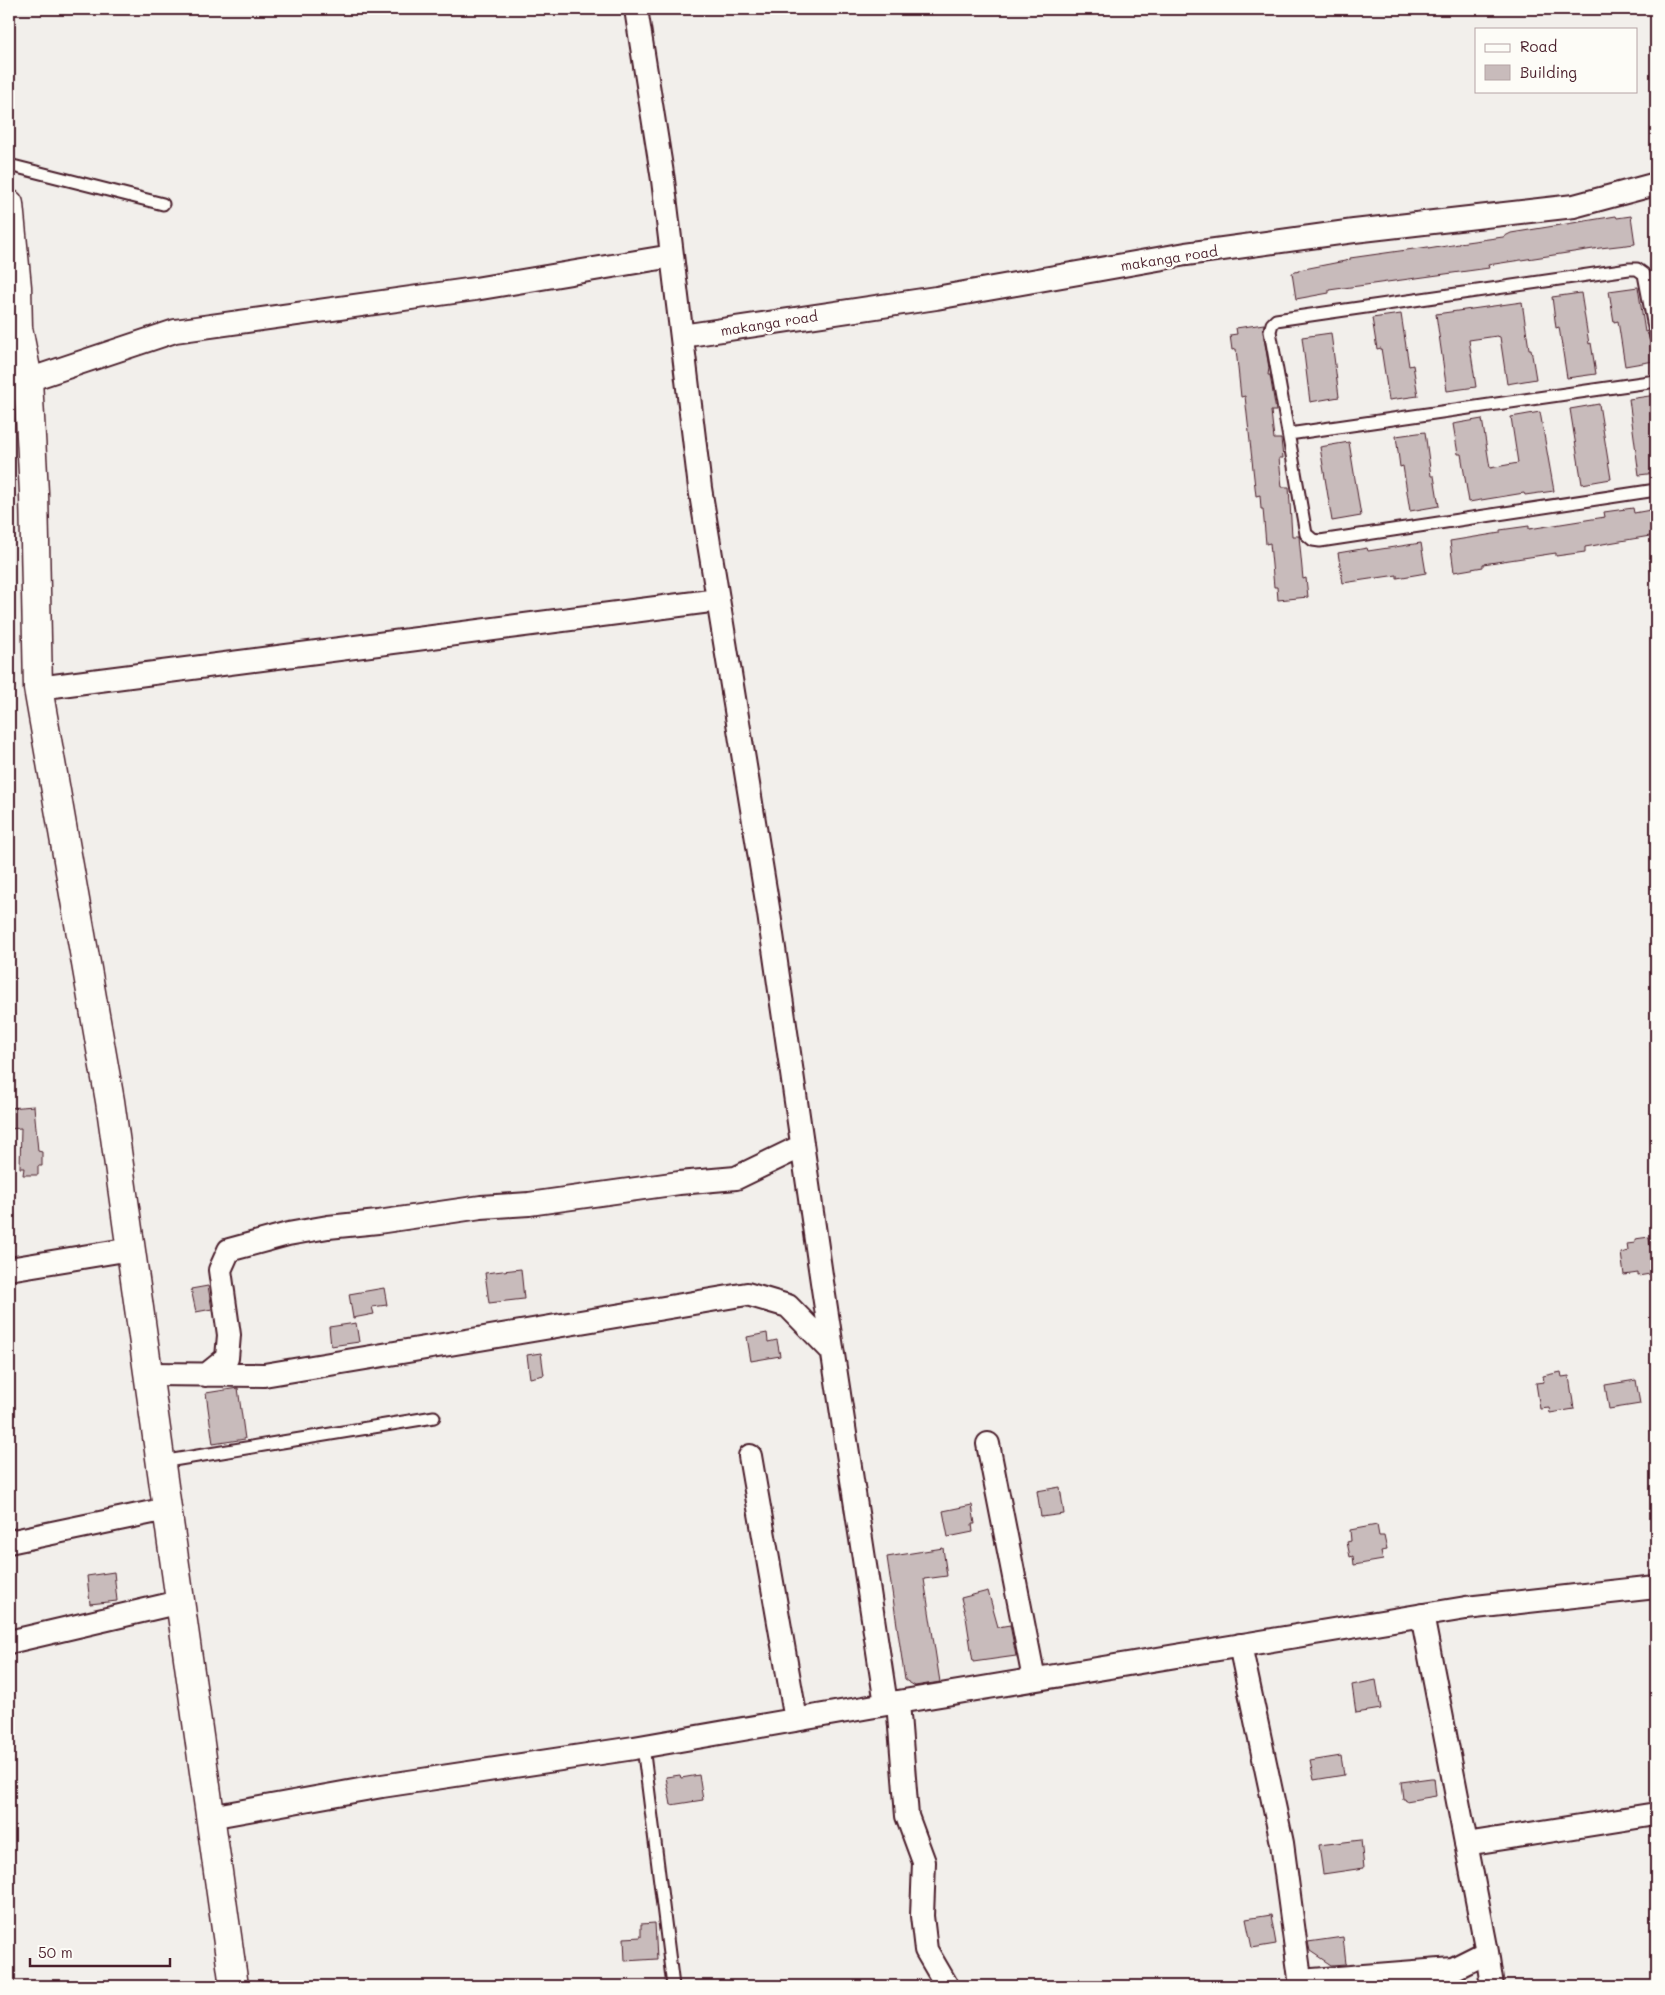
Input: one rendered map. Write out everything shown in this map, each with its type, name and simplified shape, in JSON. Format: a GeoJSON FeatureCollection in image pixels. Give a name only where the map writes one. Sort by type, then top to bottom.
{"type":"FeatureCollection","features":[{"type":"Feature","properties":{"kind":"street"},"geometry":{"type":"LineString","coordinates":[[636,9],[663,180],[700,488],[770,924],[832,1352],[892,1703],[907,1816],[924,1862],[922,1916],[926,1950],[947,1986]]}},
{"type":"Feature","properties":{"kind":"street","name":"makanga road"},"geometry":{"type":"LineString","coordinates":[[682,336],[936,298],[1186,254],[1354,231],[1574,206],[1656,184]]}},
{"type":"Feature","properties":{"kind":"street"},"geometry":{"type":"LineString","coordinates":[[9,205],[17,288],[18,328],[28,380],[34,493],[38,688],[110,1101],[150,1374],[167,1509],[234,1986]]}},
{"type":"Feature","properties":{"kind":"street"},"geometry":{"type":"LineString","coordinates":[[28,380],[175,331],[475,289],[672,256]]}},
{"type":"Feature","properties":{"kind":"street"},"geometry":{"type":"LineString","coordinates":[[38,688],[718,600]]}},
{"type":"Feature","properties":{"kind":"street"},"geometry":{"type":"LineString","coordinates":[[206,1375],[227,1358],[229,1335],[220,1270],[229,1250],[288,1234],[328,1227],[482,1207],[529,1204],[679,1183],[736,1178],[802,1146]]}},
{"type":"Feature","properties":{"kind":"street"},"geometry":{"type":"LineString","coordinates":[[9,1270],[131,1249]]}},
{"type":"Feature","properties":{"kind":"street"},"geometry":{"type":"LineString","coordinates":[[150,1374],[264,1375],[747,1294],[788,1306],[832,1352]]}},
{"type":"Feature","properties":{"kind":"street"},"geometry":{"type":"LineString","coordinates":[[988,1444],[1034,1679]]}},
{"type":"Feature","properties":{"kind":"street"},"geometry":{"type":"LineString","coordinates":[[750,1456],[796,1720]]}},
{"type":"Feature","properties":{"kind":"street"},"geometry":{"type":"LineString","coordinates":[[9,1542],[167,1509]]}},
{"type":"Feature","properties":{"kind":"street"},"geometry":{"type":"LineString","coordinates":[[210,1817],[382,1786],[643,1746],[1466,1608],[1656,1587]]}},
{"type":"Feature","properties":{"kind":"street"},"geometry":{"type":"LineString","coordinates":[[9,1659],[19,1640],[180,1602]]}},
{"type":"Feature","properties":{"kind":"street"},"geometry":{"type":"LineString","coordinates":[[1422,1615],[1492,1986]]}},
{"type":"Feature","properties":{"kind":"street"},"geometry":{"type":"LineString","coordinates":[[1240,1645],[1282,1843],[1301,1984],[1453,1969],[1487,1952]]}},
{"type":"Feature","properties":{"kind":"street"},"geometry":{"type":"LineString","coordinates":[[1466,1844],[1656,1814]]}},
{"type":"Feature","properties":{"kind":"lane"},"geometry":{"type":"LineString","coordinates":[[9,165],[163,204]]}},
{"type":"Feature","properties":{"kind":"lane"},"geometry":{"type":"LineString","coordinates":[[1656,338],[1644,274],[1637,269],[1276,320],[1272,324],[1270,331],[1306,534],[1313,540],[1320,541],[1656,490]]}},
{"type":"Feature","properties":{"kind":"lane"},"geometry":{"type":"LineString","coordinates":[[1289,434],[1656,381]]}},
{"type":"Feature","properties":{"kind":"lane"},"geometry":{"type":"LineString","coordinates":[[161,1462],[434,1417]]}},
{"type":"Feature","properties":{"kind":"lane"},"geometry":{"type":"LineString","coordinates":[[643,1746],[673,1986]]}},
{"type":"Feature","properties":{"kind":"building"},"geometry":{"type":"Polygon","coordinates":[[[1616,216],[1617,218],[1631,216],[1635,244],[1488,265],[1489,268],[1329,290],[1329,293],[1296,299],[1292,273],[1299,270],[1350,260],[1350,258],[1428,247],[1428,249],[1616,216]]]}},
{"type":"Feature","properties":{"kind":"building"},"geometry":{"type":"Polygon","coordinates":[[[1638,287],[1645,332],[1647,331],[1651,343],[1654,361],[1625,366],[1618,321],[1614,322],[1609,291],[1638,287]]]}},
{"type":"Feature","properties":{"kind":"building"},"geometry":{"type":"Polygon","coordinates":[[[1581,293],[1596,374],[1567,378],[1559,327],[1556,328],[1552,297],[1581,293]]]}},
{"type":"Feature","properties":{"kind":"building"},"geometry":{"type":"Polygon","coordinates":[[[1522,302],[1529,349],[1531,349],[1536,379],[1507,384],[1500,337],[1497,336],[1469,340],[1476,387],[1447,391],[1436,314],[1522,302]]]}},
{"type":"Feature","properties":{"kind":"building"},"geometry":{"type":"Polygon","coordinates":[[[1401,314],[1409,366],[1413,365],[1418,396],[1389,400],[1381,348],[1377,349],[1372,318],[1401,314]]]}},
{"type":"Feature","properties":{"kind":"building"},"geometry":{"type":"Polygon","coordinates":[[[1264,324],[1263,332],[1269,368],[1268,375],[1270,375],[1276,411],[1271,411],[1274,439],[1281,439],[1283,458],[1279,458],[1282,487],[1289,487],[1292,536],[1299,536],[1303,579],[1306,578],[1308,597],[1278,600],[1277,587],[1274,587],[1270,543],[1266,544],[1260,495],[1256,496],[1245,396],[1241,397],[1236,349],[1232,350],[1230,335],[1237,334],[1236,328],[1264,324]]]}},
{"type":"Feature","properties":{"kind":"building"},"geometry":{"type":"Polygon","coordinates":[[[1331,333],[1339,397],[1310,402],[1302,337],[1331,333]]]}},
{"type":"Feature","properties":{"kind":"building"},"geometry":{"type":"Polygon","coordinates":[[[1656,395],[1656,473],[1639,475],[1629,399],[1656,395]]]}},
{"type":"Feature","properties":{"kind":"building"},"geometry":{"type":"Polygon","coordinates":[[[1599,404],[1611,479],[1582,484],[1570,409],[1599,404]]]}},
{"type":"Feature","properties":{"kind":"building"},"geometry":{"type":"Polygon","coordinates":[[[1540,412],[1554,491],[1525,495],[1524,493],[1469,502],[1461,454],[1458,454],[1453,424],[1482,419],[1490,468],[1518,463],[1511,417],[1540,412]]]}},
{"type":"Feature","properties":{"kind":"building"},"geometry":{"type":"Polygon","coordinates":[[[1425,432],[1431,476],[1434,476],[1439,506],[1410,511],[1403,466],[1400,467],[1396,436],[1425,432]]]}},
{"type":"Feature","properties":{"kind":"building"},"geometry":{"type":"Polygon","coordinates":[[[1349,442],[1361,516],[1332,521],[1320,447],[1349,442]]]}},
{"type":"Feature","properties":{"kind":"building"},"geometry":{"type":"Polygon","coordinates":[[[1633,508],[1634,513],[1656,509],[1656,535],[1585,547],[1585,552],[1556,556],[1556,553],[1483,564],[1483,567],[1454,572],[1450,541],[1500,533],[1500,530],[1529,526],[1529,529],[1605,517],[1604,512],[1633,508]]]}},
{"type":"Feature","properties":{"kind":"building"},"geometry":{"type":"Polygon","coordinates":[[[1421,543],[1426,573],[1343,583],[1338,553],[1367,548],[1368,551],[1421,543]]]}},
{"type":"Feature","properties":{"kind":"building"},"geometry":{"type":"Polygon","coordinates":[[[34,1106],[38,1151],[42,1152],[42,1166],[38,1166],[38,1175],[23,1175],[24,1168],[20,1168],[21,1128],[9,1129],[9,1108],[34,1106]]]}},
{"type":"Feature","properties":{"kind":"building"},"geometry":{"type":"Polygon","coordinates":[[[1649,1237],[1650,1246],[1656,1245],[1656,1273],[1638,1276],[1638,1273],[1624,1275],[1621,1253],[1628,1251],[1627,1244],[1635,1243],[1635,1239],[1649,1237]]]}},
{"type":"Feature","properties":{"kind":"building"},"geometry":{"type":"Polygon","coordinates":[[[521,1269],[524,1299],[489,1303],[485,1273],[521,1269]]]}},
{"type":"Feature","properties":{"kind":"building"},"geometry":{"type":"Polygon","coordinates":[[[208,1286],[212,1309],[196,1312],[191,1289],[208,1286]]]}},
{"type":"Feature","properties":{"kind":"building"},"geometry":{"type":"Polygon","coordinates":[[[384,1288],[387,1305],[372,1307],[374,1314],[353,1318],[349,1294],[384,1288]]]}},
{"type":"Feature","properties":{"kind":"building"},"geometry":{"type":"Polygon","coordinates":[[[356,1323],[359,1342],[331,1346],[329,1327],[356,1323]]]}},
{"type":"Feature","properties":{"kind":"building"},"geometry":{"type":"Polygon","coordinates":[[[767,1333],[768,1342],[777,1340],[780,1356],[751,1361],[747,1337],[767,1333]]]}},
{"type":"Feature","properties":{"kind":"building"},"geometry":{"type":"Polygon","coordinates":[[[541,1353],[544,1375],[530,1378],[527,1355],[541,1353]]]}},
{"type":"Feature","properties":{"kind":"building"},"geometry":{"type":"Polygon","coordinates":[[[1561,1372],[1562,1377],[1569,1376],[1574,1409],[1550,1413],[1549,1408],[1540,1409],[1536,1383],[1544,1382],[1543,1376],[1561,1372]]]}},
{"type":"Feature","properties":{"kind":"building"},"geometry":{"type":"Polygon","coordinates":[[[1636,1380],[1640,1404],[1609,1409],[1605,1385],[1636,1380]]]}},
{"type":"Feature","properties":{"kind":"building"},"geometry":{"type":"Polygon","coordinates":[[[238,1388],[245,1439],[213,1444],[206,1393],[238,1388]]]}},
{"type":"Feature","properties":{"kind":"building"},"geometry":{"type":"Polygon","coordinates":[[[1060,1487],[1064,1514],[1041,1517],[1037,1491],[1060,1487]]]}},
{"type":"Feature","properties":{"kind":"building"},"geometry":{"type":"Polygon","coordinates":[[[972,1505],[975,1524],[972,1524],[973,1532],[948,1537],[943,1511],[972,1505]]]}},
{"type":"Feature","properties":{"kind":"building"},"geometry":{"type":"Polygon","coordinates":[[[1377,1525],[1379,1536],[1384,1536],[1387,1550],[1381,1551],[1383,1560],[1354,1565],[1353,1556],[1350,1557],[1347,1542],[1351,1541],[1350,1530],[1377,1525]]]}},
{"type":"Feature","properties":{"kind":"building"},"geometry":{"type":"Polygon","coordinates":[[[943,1548],[947,1576],[924,1579],[940,1682],[915,1686],[905,1680],[887,1557],[943,1548]]]}},
{"type":"Feature","properties":{"kind":"building"},"geometry":{"type":"Polygon","coordinates":[[[114,1572],[117,1601],[90,1604],[87,1576],[114,1572]]]}},
{"type":"Feature","properties":{"kind":"building"},"geometry":{"type":"Polygon","coordinates":[[[988,1591],[998,1627],[1010,1625],[1016,1656],[973,1662],[961,1598],[988,1591]]]}},
{"type":"Feature","properties":{"kind":"building"},"geometry":{"type":"Polygon","coordinates":[[[1376,1680],[1381,1709],[1356,1713],[1352,1685],[1376,1680]]]}},
{"type":"Feature","properties":{"kind":"building"},"geometry":{"type":"Polygon","coordinates":[[[1341,1756],[1344,1775],[1314,1780],[1310,1761],[1341,1756]]]}},
{"type":"Feature","properties":{"kind":"building"},"geometry":{"type":"Polygon","coordinates":[[[680,1775],[681,1778],[699,1775],[703,1800],[671,1805],[666,1777],[680,1775]]]}},
{"type":"Feature","properties":{"kind":"building"},"geometry":{"type":"Polygon","coordinates":[[[1434,1778],[1436,1796],[1406,1801],[1403,1799],[1401,1782],[1434,1778]]]}},
{"type":"Feature","properties":{"kind":"building"},"geometry":{"type":"Polygon","coordinates":[[[1361,1840],[1364,1868],[1323,1874],[1319,1845],[1361,1840]]]}},
{"type":"Feature","properties":{"kind":"building"},"geometry":{"type":"Polygon","coordinates":[[[1271,1915],[1276,1944],[1252,1948],[1246,1919],[1271,1915]]]}},
{"type":"Feature","properties":{"kind":"building"},"geometry":{"type":"Polygon","coordinates":[[[655,1923],[657,1959],[625,1961],[624,1938],[641,1937],[641,1924],[655,1923]]]}},
{"type":"Feature","properties":{"kind":"building"},"geometry":{"type":"Polygon","coordinates":[[[1343,1937],[1346,1964],[1331,1965],[1310,1951],[1308,1942],[1343,1937]]]}}]}
